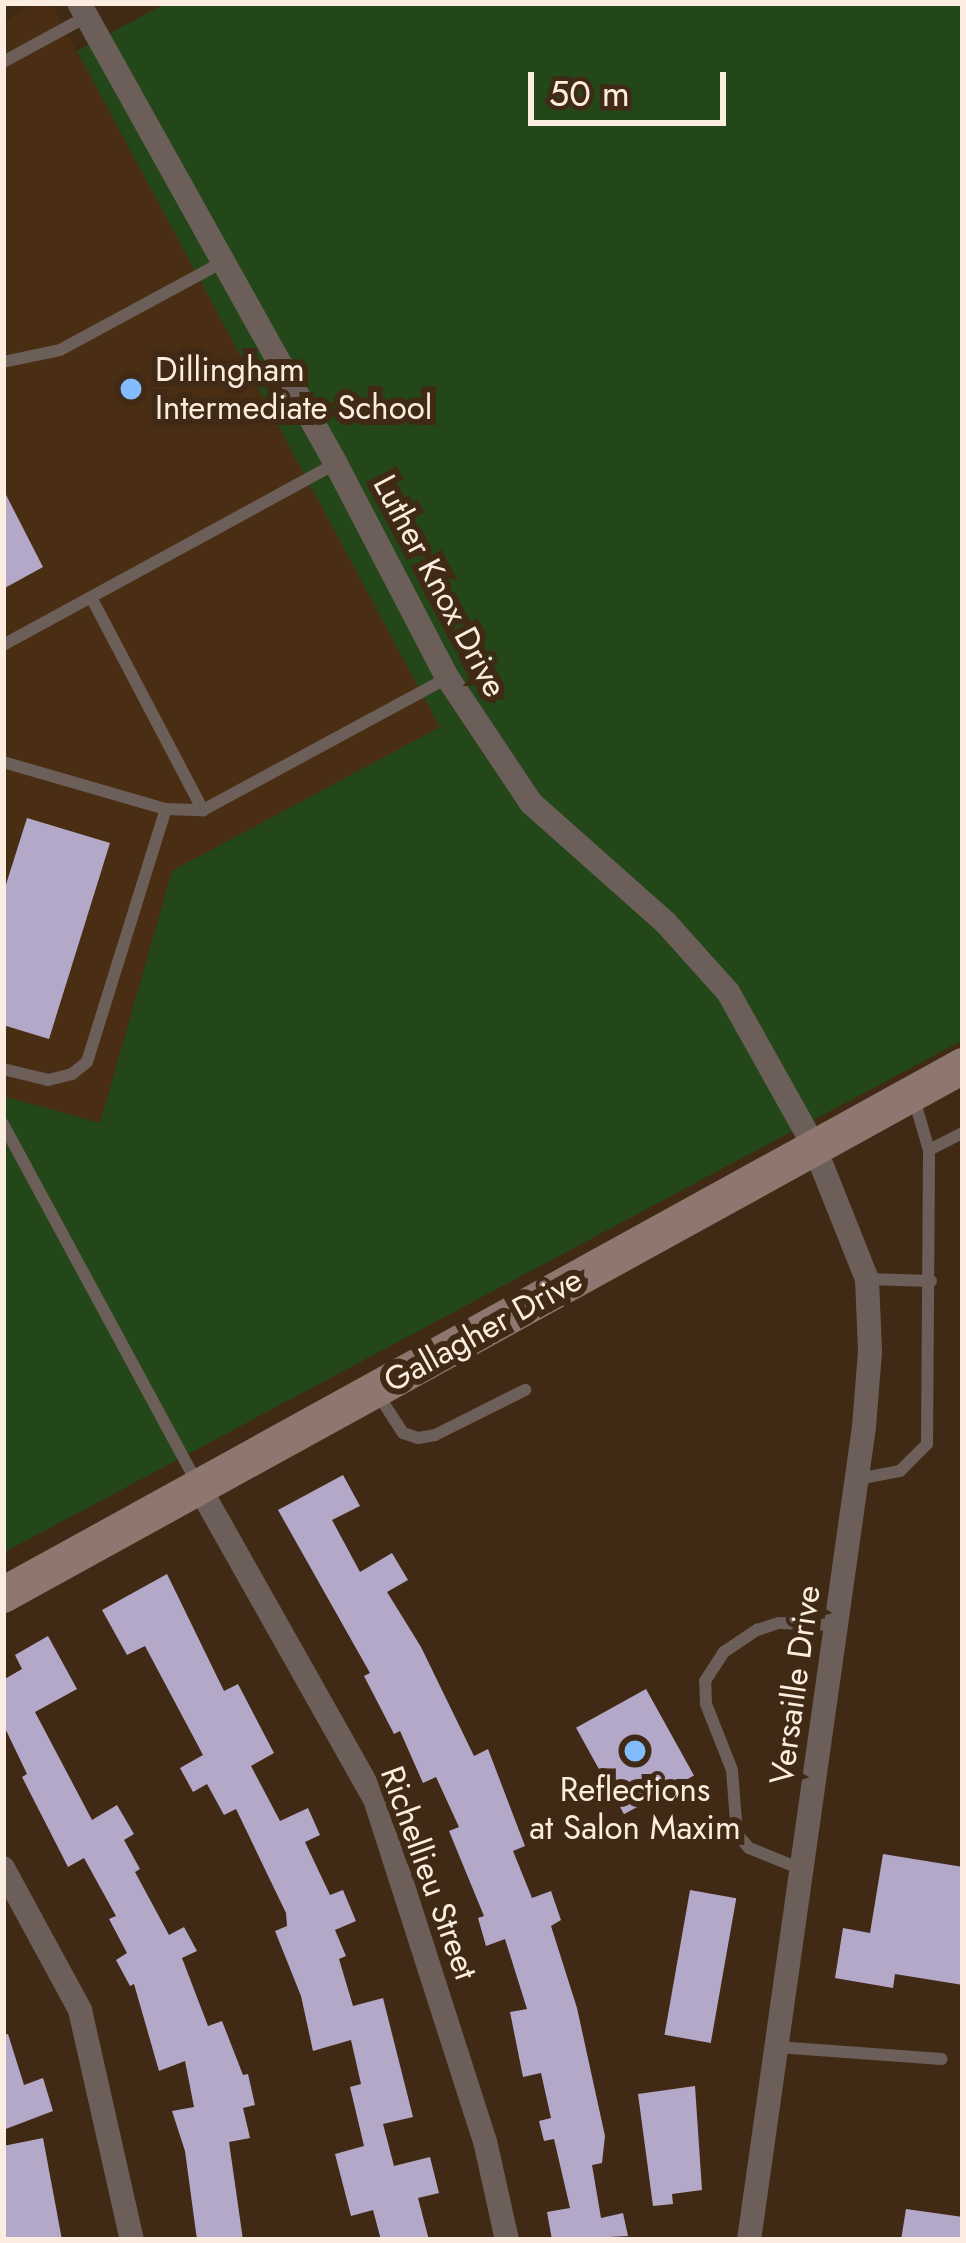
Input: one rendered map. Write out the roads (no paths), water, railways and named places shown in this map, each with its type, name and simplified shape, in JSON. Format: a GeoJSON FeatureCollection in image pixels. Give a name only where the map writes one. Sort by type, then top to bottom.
{"type":"FeatureCollection","features":[{"type":"Feature","properties":{"kind":"street","name":"Luther Knox Drive"},"geometry":{"type":"LineString","coordinates":[[82,10],[336,464],[447,677],[531,803],[666,922],[728,992],[814,1146]]}},
{"type":"Feature","properties":{"kind":"street","name":"Gallagher Drive"},"geometry":{"type":"LineString","coordinates":[[3,1595],[963,1066]]}},
{"type":"Feature","properties":{"kind":"street","name":"Versaille Drive"},"geometry":{"type":"LineString","coordinates":[[749,2240],[870,1352],[867,1279],[814,1146]]}},
{"type":"Feature","properties":{"kind":"street","name":"Richellieu Street"},"geometry":{"type":"LineString","coordinates":[[199,1487],[375,1799],[485,2141],[507,2240]]}},
{"type":"Feature","properties":{"kind":"street"},"geometry":{"type":"LineString","coordinates":[[3,1868],[80,2011],[132,2240]]}},
{"type":"Feature","properties":{"kind":"lane"},"geometry":{"type":"LineString","coordinates":[[3,62],[82,10]]}},
{"type":"Feature","properties":{"kind":"lane"},"geometry":{"type":"LineString","coordinates":[[3,362],[60,350],[223,262]]}},
{"type":"Feature","properties":{"kind":"lane"},"geometry":{"type":"LineString","coordinates":[[3,645],[336,464]]}},
{"type":"Feature","properties":{"kind":"lane"},"geometry":{"type":"LineString","coordinates":[[92,597],[203,810]]}},
{"type":"Feature","properties":{"kind":"lane"},"geometry":{"type":"LineString","coordinates":[[3,762],[166,809],[203,810],[447,677]]}},
{"type":"Feature","properties":{"kind":"lane"},"geometry":{"type":"LineString","coordinates":[[3,1069],[48,1081],[72,1074],[88,1062],[166,809]]}},
{"type":"Feature","properties":{"kind":"lane"},"geometry":{"type":"LineString","coordinates":[[856,1479],[900,1472],[927,1444],[929,1150],[913,1093]]}},
{"type":"Feature","properties":{"kind":"lane"},"geometry":{"type":"LineString","coordinates":[[3,1124],[199,1487]]}},
{"type":"Feature","properties":{"kind":"lane"},"geometry":{"type":"LineString","coordinates":[[929,1150],[963,1133]]}},
{"type":"Feature","properties":{"kind":"lane"},"geometry":{"type":"LineString","coordinates":[[867,1279],[931,1281]]}},
{"type":"Feature","properties":{"kind":"lane"},"geometry":{"type":"LineString","coordinates":[[375,1390],[404,1433],[418,1438],[435,1435],[525,1390]]}},
{"type":"Feature","properties":{"kind":"lane"},"geometry":{"type":"LineString","coordinates":[[802,1870],[748,1848],[737,1834],[732,1770],[706,1704],[705,1681],[724,1652],[757,1630],[779,1623],[836,1625]]}},
{"type":"Feature","properties":{"kind":"lane"},"geometry":{"type":"LineString","coordinates":[[776,2047],[942,2059]]}},
{"type":"Feature","properties":{"kind":"place","name":"Dillingham Intermediate School"},"geometry":{"type":"Point","coordinates":[131,389]}},
{"type":"Feature","properties":{"kind":"place","name":"Reflections at Salon Maxim"},"geometry":{"type":"Point","coordinates":[635,1751]}}]}
